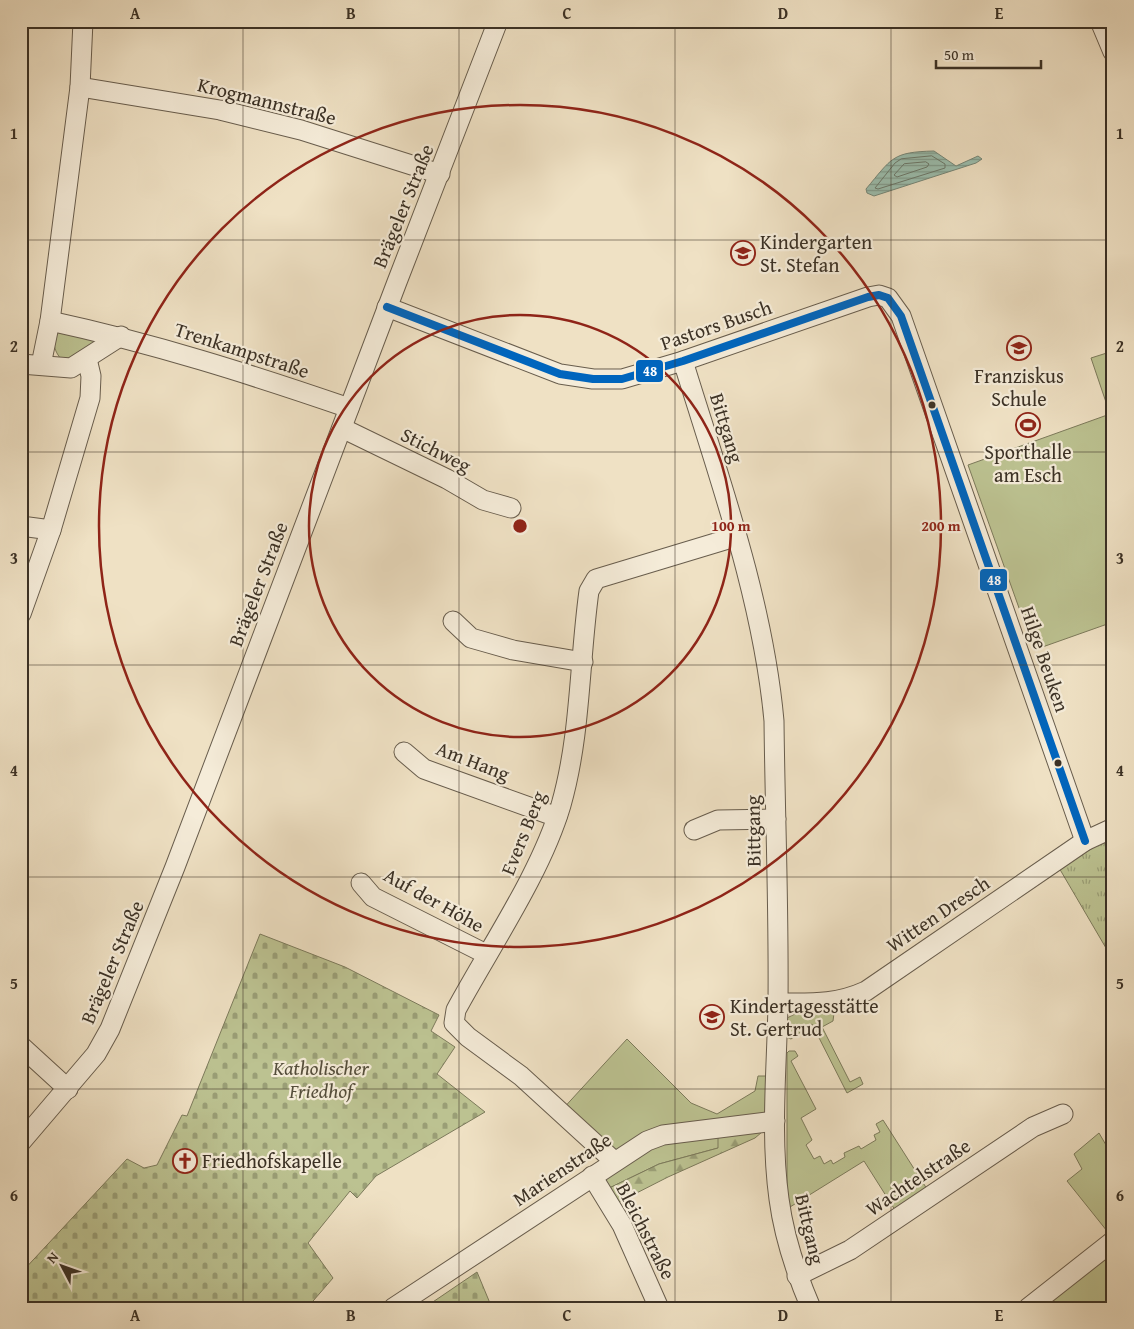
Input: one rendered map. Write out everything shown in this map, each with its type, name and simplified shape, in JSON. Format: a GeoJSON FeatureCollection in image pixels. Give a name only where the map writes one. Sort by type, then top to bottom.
{"type":"FeatureCollection","features":[{"type":"Feature","properties":{"kind":"street"},"geometry":{"type":"LineString","coordinates":[[41,365],[50,322],[80,86],[83,21]]}},
{"type":"Feature","properties":{"kind":"street","name":"Brägeler Straße"},"geometry":{"type":"LineString","coordinates":[[21,1142],[96,1054],[110,1029],[175,867],[498,21]]}},
{"type":"Feature","properties":{"kind":"street"},"geometry":{"type":"LineString","coordinates":[[1106,26],[1113,52]]}},
{"type":"Feature","properties":{"kind":"street","name":"Krogmannstraße"},"geometry":{"type":"LineString","coordinates":[[80,86],[220,110],[301,130],[440,174]]}},
{"type":"Feature","properties":{"kind":"street","name":"Pastors Busch"},"geometry":{"type":"LineString","coordinates":[[387,308],[560,374],[593,379],[622,379],[683,361],[868,297],[879,295],[888,298]]}},
{"type":"Feature","properties":{"kind":"street","name":"Hilge Beuken"},"geometry":{"type":"LineString","coordinates":[[888,298],[901,316],[1085,841]]}},
{"type":"Feature","properties":{"kind":"street","name":"Trenkampstraße"},"geometry":{"type":"LineString","coordinates":[[50,322],[121,336],[230,367],[349,408]]}},
{"type":"Feature","properties":{"kind":"street"},"geometry":{"type":"LineString","coordinates":[[21,364],[71,368],[88,359],[103,346],[121,336]]}},
{"type":"Feature","properties":{"kind":"street"},"geometry":{"type":"LineString","coordinates":[[21,614],[51,530],[90,398],[91,376],[88,359]]}},
{"type":"Feature","properties":{"kind":"street","name":"Bittgang"},"geometry":{"type":"LineString","coordinates":[[683,361],[756,609],[771,682],[774,721],[776,818],[778,1003],[775,1121],[779,1198],[785,1234],[797,1276],[811,1308]]}},
{"type":"Feature","properties":{"kind":"street","name":"Stichweg"},"geometry":{"type":"LineString","coordinates":[[342,428],[447,479],[483,500],[511,508]]}},
{"type":"Feature","properties":{"kind":"street"},"geometry":{"type":"LineString","coordinates":[[21,526],[51,530]]}},
{"type":"Feature","properties":{"kind":"street","name":"Evers Berg"},"geometry":{"type":"LineString","coordinates":[[614,1161],[521,1076],[468,1037],[454,1023],[456,1010],[530,878],[557,817],[574,744],[589,591],[596,580],[735,537]]}},
{"type":"Feature","properties":{"kind":"street"},"geometry":{"type":"LineString","coordinates":[[452,621],[470,638],[513,650],[583,662]]}},
{"type":"Feature","properties":{"kind":"street","name":"Am Hang"},"geometry":{"type":"LineString","coordinates":[[404,752],[424,769],[557,817]]}},
{"type":"Feature","properties":{"kind":"street"},"geometry":{"type":"LineString","coordinates":[[694,830],[718,820],[776,818]]}},
{"type":"Feature","properties":{"kind":"street","name":"Witten Dresch"},"geometry":{"type":"LineString","coordinates":[[778,1003],[832,1002],[849,999],[866,991],[1085,841],[1113,828]]}},
{"type":"Feature","properties":{"kind":"street","name":"Auf der Höhe"},"geometry":{"type":"LineString","coordinates":[[361,883],[373,897],[486,954]]}},
{"type":"Feature","properties":{"kind":"street"},"geometry":{"type":"LineString","coordinates":[[21,1046],[68,1089]]}},
{"type":"Feature","properties":{"kind":"street","name":"Wachtelstraße"},"geometry":{"type":"LineString","coordinates":[[797,1276],[850,1250],[1033,1126],[1063,1114]]}},
{"type":"Feature","properties":{"kind":"street","name":"Marienstraße"},"geometry":{"type":"LineString","coordinates":[[393,1308],[647,1141],[663,1135],[775,1121]]}},
{"type":"Feature","properties":{"kind":"street","name":"Bleichstraße"},"geometry":{"type":"LineString","coordinates":[[592,1176],[622,1225],[659,1308]]}},
{"type":"Feature","properties":{"kind":"street"},"geometry":{"type":"LineString","coordinates":[[1028,1308],[1113,1241]]}},
{"type":"Feature","properties":{"kind":"green space"},"geometry":{"type":"Polygon","coordinates":[[[58,328],[95,339],[93,345],[72,359],[62,360],[56,352],[54,345],[58,328]]]}},
{"type":"Feature","properties":{"kind":"green space"},"geometry":{"type":"Polygon","coordinates":[[[1113,351],[1113,622],[1034,650],[968,465],[1110,414],[1091,358],[1113,351]]]}},
{"type":"Feature","properties":{"kind":"green space"},"geometry":{"type":"Polygon","coordinates":[[[1113,828],[1113,960],[1055,861],[1113,828]]]}},
{"type":"Feature","properties":{"kind":"green space","name":"Katholischer Friedhof"},"geometry":{"type":"Polygon","coordinates":[[[260,934],[345,967],[439,1015],[431,1031],[455,1047],[437,1074],[485,1112],[376,1176],[357,1198],[350,1191],[308,1243],[333,1278],[307,1308],[21,1308],[21,1273],[127,1159],[144,1168],[157,1165],[182,1115],[187,1116],[260,934]]]}},
{"type":"Feature","properties":{"kind":"green space"},"geometry":{"type":"Polygon","coordinates":[[[797,1013],[834,1013],[833,1021],[822,1027],[850,1082],[860,1077],[863,1084],[847,1093],[812,1024],[791,1039],[786,1037],[787,1018],[797,1013]]]}},
{"type":"Feature","properties":{"kind":"green space"},"geometry":{"type":"Polygon","coordinates":[[[627,1039],[691,1103],[717,1114],[755,1091],[758,1076],[775,1076],[775,1121],[718,1148],[659,1164],[601,1192],[592,1176],[613,1161],[560,1112],[627,1039]]]}},
{"type":"Feature","properties":{"kind":"green space"},"geometry":{"type":"Polygon","coordinates":[[[795,1051],[798,1056],[791,1061],[816,1109],[801,1118],[812,1140],[806,1145],[814,1159],[820,1156],[824,1164],[831,1160],[833,1164],[845,1157],[844,1153],[859,1146],[861,1149],[876,1140],[874,1135],[880,1132],[876,1124],[883,1120],[927,1189],[895,1210],[864,1161],[790,1207],[787,1191],[787,1053],[795,1051]]]}},
{"type":"Feature","properties":{"kind":"green space"},"geometry":{"type":"Polygon","coordinates":[[[775,1121],[755,1138],[668,1177],[615,1204],[601,1192],[659,1164],[718,1148],[718,1128],[775,1121]]]}},
{"type":"Feature","properties":{"kind":"green space"},"geometry":{"type":"Polygon","coordinates":[[[1099,1133],[1113,1157],[1113,1227],[1107,1231],[1067,1181],[1082,1169],[1074,1154],[1099,1133]]]}},
{"type":"Feature","properties":{"kind":"green space"},"geometry":{"type":"Polygon","coordinates":[[[1113,1249],[1113,1308],[1040,1308],[1113,1249]]]}},
{"type":"Feature","properties":{"kind":"green space"},"geometry":{"type":"Polygon","coordinates":[[[477,1272],[492,1308],[424,1308],[477,1272]]]}},
{"type":"Feature","properties":{"kind":"water"},"geometry":{"type":"Polygon","coordinates":[[[934,151],[956,166],[978,156],[982,159],[976,163],[874,196],[867,193],[866,189],[894,159],[909,153],[934,151]]]}},
{"type":"Feature","properties":{"kind":"transit line","name":"48"},"geometry":{"type":"LineString","coordinates":[[387,307],[560,374],[593,379],[622,379],[683,361],[868,297],[879,295],[888,298],[901,316],[1085,841]]}},
{"type":"Feature","properties":{"kind":"place","name":"Kindergarten St. Stefan"},"geometry":{"type":"Point","coordinates":[743,253]}},
{"type":"Feature","properties":{"kind":"place","name":"Franziskus Schule"},"geometry":{"type":"Point","coordinates":[1019,348]}},
{"type":"Feature","properties":{"kind":"place","name":"Sporthalle am Esch"},"geometry":{"type":"Point","coordinates":[1028,425]}},
{"type":"Feature","properties":{"kind":"place","name":"Kindertagesstätte St. Gertrud"},"geometry":{"type":"Point","coordinates":[712,1017]}},
{"type":"Feature","properties":{"kind":"place","name":"Friedhofskapelle"},"geometry":{"type":"Point","coordinates":[185,1161]}}]}
